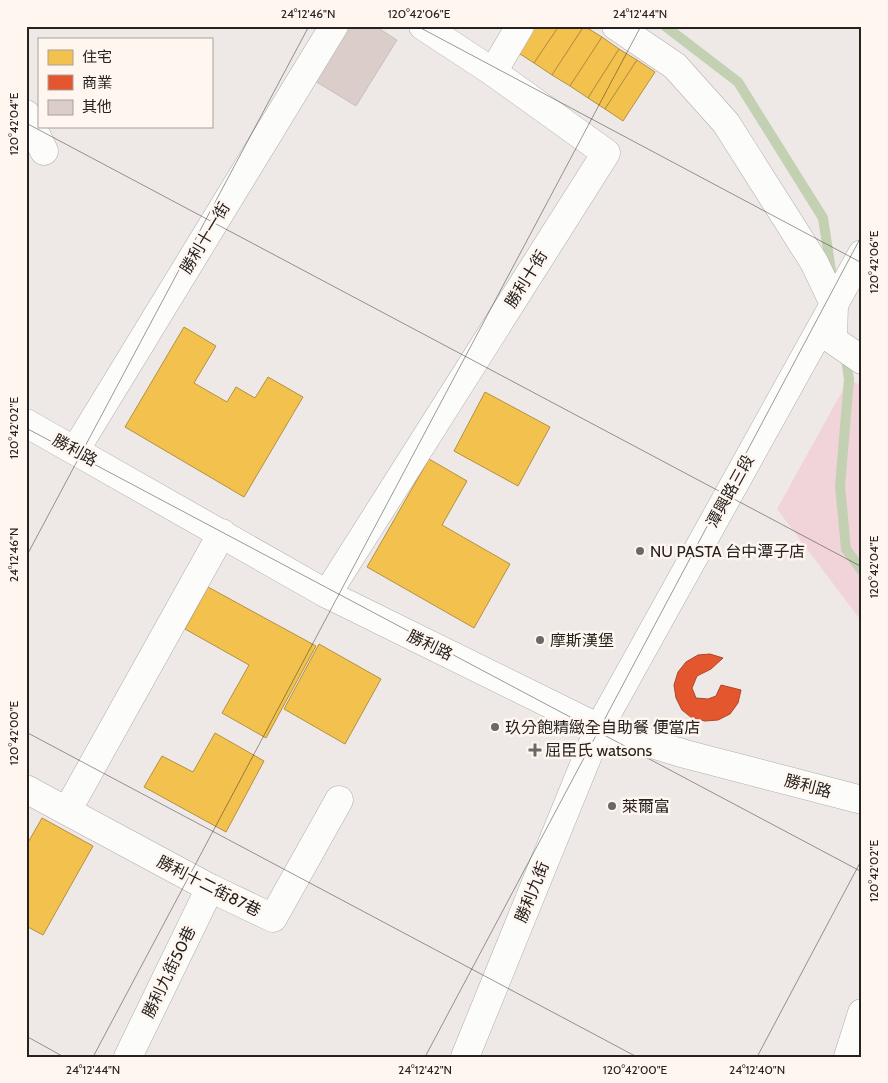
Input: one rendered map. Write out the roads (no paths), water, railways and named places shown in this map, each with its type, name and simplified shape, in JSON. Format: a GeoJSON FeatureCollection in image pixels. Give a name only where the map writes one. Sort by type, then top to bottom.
{"type":"FeatureCollection","features":[{"type":"Feature","properties":{"kind":"street","name":"勝利十一街"},"geometry":{"type":"LineString","coordinates":[[76,449],[334,26]]}},
{"type":"Feature","properties":{"kind":"street","name":"勝利十街"},"geometry":{"type":"LineString","coordinates":[[327,594],[606,153],[493,72],[423,26]]}},
{"type":"Feature","properties":{"kind":"street"},"geometry":{"type":"LineString","coordinates":[[493,72],[520,26]]}},
{"type":"Feature","properties":{"kind":"street"},"geometry":{"type":"LineString","coordinates":[[616,26],[675,66],[726,123],[814,262],[840,294],[833,340],[862,360]]}},
{"type":"Feature","properties":{"kind":"street"},"geometry":{"type":"LineString","coordinates":[[26,114],[44,151]]}},
{"type":"Feature","properties":{"kind":"street","name":"潭興路三段"},"geometry":{"type":"LineString","coordinates":[[600,728],[862,254]]}},
{"type":"Feature","properties":{"kind":"street","name":"勝利路"},"geometry":{"type":"LineString","coordinates":[[26,423],[76,449],[327,594],[600,728],[686,754],[862,800]]}},
{"type":"Feature","properties":{"kind":"street"},"geometry":{"type":"LineString","coordinates":[[67,811],[222,533]]}},
{"type":"Feature","properties":{"kind":"street","name":"勝利九街"},"geometry":{"type":"LineString","coordinates":[[465,1057],[600,728]]}},
{"type":"Feature","properties":{"kind":"street","name":"勝利十二街87巷"},"geometry":{"type":"LineString","coordinates":[[26,789],[210,888],[273,918],[339,800]]}},
{"type":"Feature","properties":{"kind":"street","name":"勝利九街50巷"},"geometry":{"type":"LineString","coordinates":[[128,1057],[210,888]]}},
{"type":"Feature","properties":{"kind":"street"},"geometry":{"type":"LineString","coordinates":[[848,1057],[862,1013]]}},
{"type":"Feature","properties":{"kind":"waterway"},"geometry":{"type":"LineString","coordinates":[[665,26],[738,82],[823,218],[832,277]]}},
{"type":"Feature","properties":{"kind":"waterway"},"geometry":{"type":"LineString","coordinates":[[845,353],[849,379],[840,486],[846,549],[862,571]]}},
{"type":"Feature","properties":{"kind":"place","name":"NU PASTA 台中潭子店"},"geometry":{"type":"Point","coordinates":[640,551]}},
{"type":"Feature","properties":{"kind":"place","name":"摩斯漢堡"},"geometry":{"type":"Point","coordinates":[540,640]}},
{"type":"Feature","properties":{"kind":"place","name":"玖分飽精緻全自助餐 便當店"},"geometry":{"type":"Point","coordinates":[495,727]}},
{"type":"Feature","properties":{"kind":"place","name":"屈臣氏 watsons"},"geometry":{"type":"Point","coordinates":[535,750]}},
{"type":"Feature","properties":{"kind":"place","name":"萊爾富"},"geometry":{"type":"Point","coordinates":[612,806]}}]}
